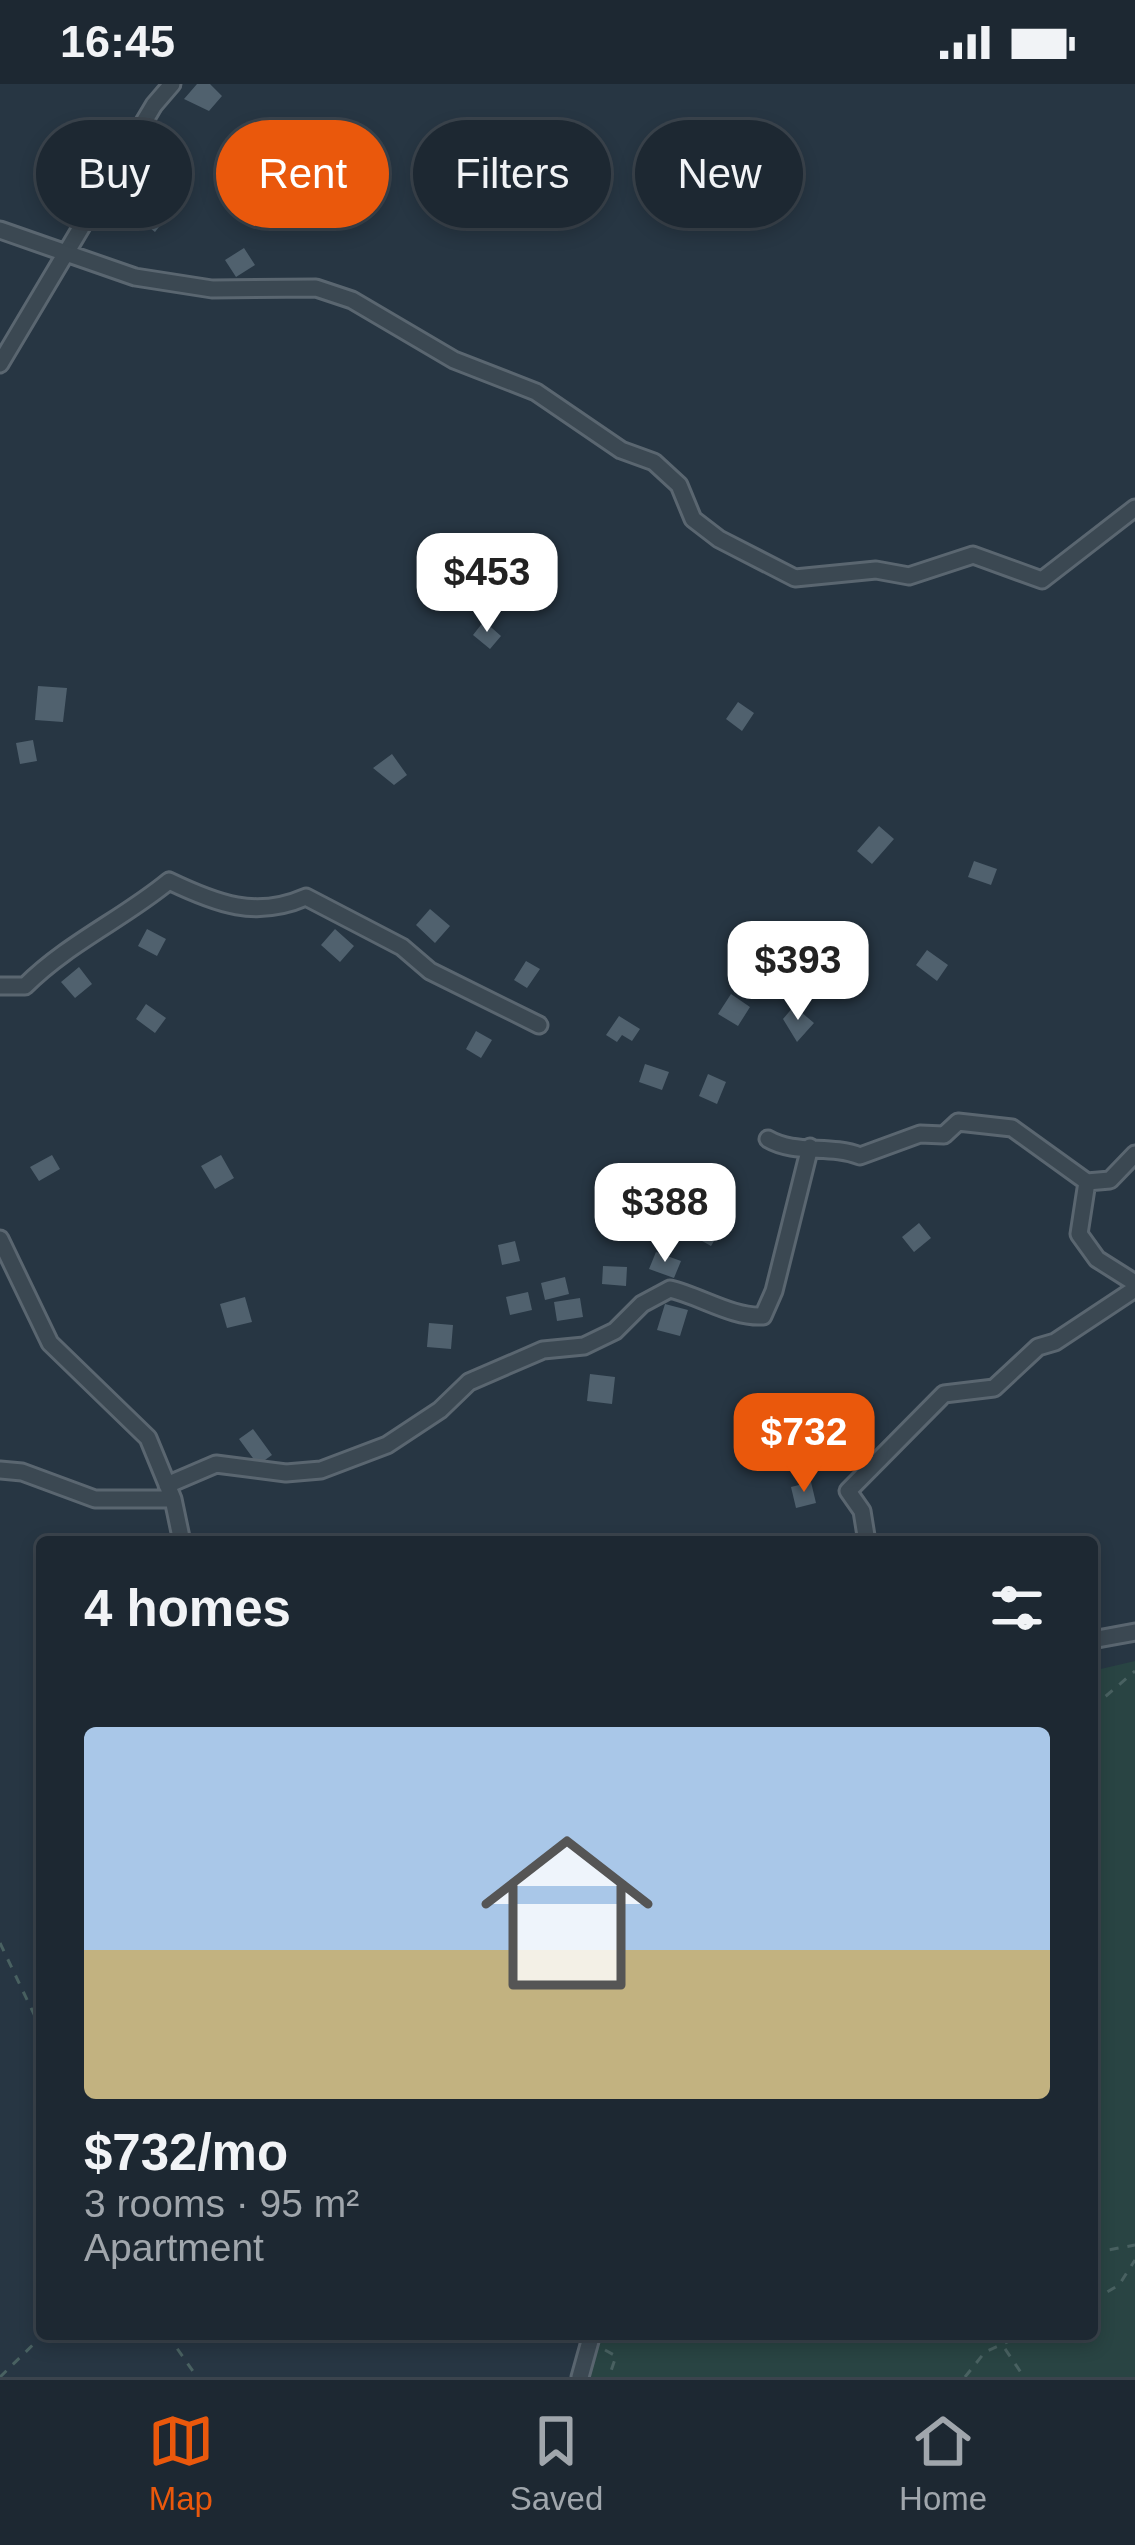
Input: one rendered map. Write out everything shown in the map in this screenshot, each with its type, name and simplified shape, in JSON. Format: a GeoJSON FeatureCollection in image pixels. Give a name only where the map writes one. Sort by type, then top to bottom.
{"type":"FeatureCollection","features":[{"type":"Feature","properties":{"kind":"street"},"geometry":{"type":"LineString","coordinates":[[0,364],[172,84]]}},
{"type":"Feature","properties":{"kind":"street"},"geometry":{"type":"LineString","coordinates":[[0,230],[135,277],[212,289],[316,288],[352,300],[454,360],[536,392],[621,450],[654,462],[679,485],[693,519],[734,547],[795,578],[875,570],[909,576],[973,555],[1042,580],[1135,508]]}},
{"type":"Feature","properties":{"kind":"street"},"geometry":{"type":"LineString","coordinates":[[0,986],[25,986],[54,957],[136,908],[170,881],[236,909],[278,910],[306,897],[402,947],[430,971],[538,1025]]}},
{"type":"Feature","properties":{"kind":"street"},"geometry":{"type":"LineString","coordinates":[[767,1139],[782,1148],[835,1146],[860,1156],[920,1134],[944,1136],[958,1123],[992,1123],[1012,1128],[1087,1182],[1110,1180],[1135,1154]]}},
{"type":"Feature","properties":{"kind":"street"},"geometry":{"type":"LineString","coordinates":[[0,1470],[22,1472],[95,1499],[170,1492],[216,1464],[286,1473],[321,1470],[387,1445],[440,1410],[469,1382],[543,1351],[584,1346],[615,1331],[642,1304],[670,1289],[705,1297],[745,1317],[763,1316],[774,1291],[789,1215],[810,1148]]}},
{"type":"Feature","properties":{"kind":"street"},"geometry":{"type":"LineString","coordinates":[[866,1536],[862,1510],[848,1491],[944,1394],[994,1388],[1038,1347],[1135,1286],[1097,1259],[1079,1234],[1087,1182]]}},
{"type":"Feature","properties":{"kind":"street"},"geometry":{"type":"LineString","coordinates":[[0,1239],[50,1343],[137,1423],[170,1492],[181,1536]]}},
{"type":"Feature","properties":{"kind":"street"},"geometry":{"type":"LineString","coordinates":[[1098,1639],[1135,1632]]}},
{"type":"Feature","properties":{"kind":"street"},"geometry":{"type":"LineString","coordinates":[[580,2377],[590,2340]]}},
{"type":"Feature","properties":{"kind":"path"},"geometry":{"type":"LineString","coordinates":[[1098,1703],[1135,1671]]}},
{"type":"Feature","properties":{"kind":"path"},"geometry":{"type":"LineString","coordinates":[[0,1942],[36,2018]]}},
{"type":"Feature","properties":{"kind":"path"},"geometry":{"type":"LineString","coordinates":[[1098,2252],[1135,2245]]}},
{"type":"Feature","properties":{"kind":"path"},"geometry":{"type":"LineString","coordinates":[[1098,2297],[1119,2285],[1135,2260]]}},
{"type":"Feature","properties":{"kind":"path"},"geometry":{"type":"LineString","coordinates":[[0,2377],[38,2340]]}},
{"type":"Feature","properties":{"kind":"path"},"geometry":{"type":"LineString","coordinates":[[171,2340],[197,2377]]}},
{"type":"Feature","properties":{"kind":"path"},"geometry":{"type":"LineString","coordinates":[[606,2340],[604,2349],[616,2356],[609,2377]]}},
{"type":"Feature","properties":{"kind":"path"},"geometry":{"type":"LineString","coordinates":[[1000,2340],[1024,2377]]}},
{"type":"Feature","properties":{"kind":"path"},"geometry":{"type":"LineString","coordinates":[[964,2377],[985,2352],[1009,2340]]}},
{"type":"Feature","properties":{"kind":"green space"},"geometry":{"type":"Polygon","coordinates":[[[1135,1661],[1135,2377],[573,2377],[587,2340],[1098,2340],[1098,1670],[1135,1661]]]}},
{"type":"Feature","properties":{"kind":"building"},"geometry":{"type":"Polygon","coordinates":[[[197,84],[210,84],[222,96],[209,111],[184,99],[197,84]]]}},
{"type":"Feature","properties":{"kind":"building"},"geometry":{"type":"Polygon","coordinates":[[[244,248],[255,265],[236,277],[225,260],[244,248]]]}},
{"type":"Feature","properties":{"kind":"building"},"geometry":{"type":"Polygon","coordinates":[[[484,621],[501,636],[490,649],[473,635],[484,621]]]}},
{"type":"Feature","properties":{"kind":"building"},"geometry":{"type":"Polygon","coordinates":[[[38,686],[67,688],[63,722],[35,720],[38,686]]]}},
{"type":"Feature","properties":{"kind":"building"},"geometry":{"type":"Polygon","coordinates":[[[738,702],[754,713],[742,731],[726,719],[738,702]]]}},
{"type":"Feature","properties":{"kind":"building"},"geometry":{"type":"Polygon","coordinates":[[[33,740],[37,761],[20,764],[16,743],[33,740]]]}},
{"type":"Feature","properties":{"kind":"building"},"geometry":{"type":"Polygon","coordinates":[[[392,754],[407,775],[394,785],[373,768],[392,754]]]}},
{"type":"Feature","properties":{"kind":"building"},"geometry":{"type":"Polygon","coordinates":[[[879,826],[894,839],[872,864],[857,851],[879,826]]]}},
{"type":"Feature","properties":{"kind":"building"},"geometry":{"type":"Polygon","coordinates":[[[974,861],[997,869],[991,885],[968,877],[974,861]]]}},
{"type":"Feature","properties":{"kind":"building"},"geometry":{"type":"Polygon","coordinates":[[[430,909],[450,926],[435,943],[416,925],[430,909]]]}},
{"type":"Feature","properties":{"kind":"building"},"geometry":{"type":"Polygon","coordinates":[[[147,929],[166,939],[157,956],[138,946],[147,929]]]}},
{"type":"Feature","properties":{"kind":"building"},"geometry":{"type":"Polygon","coordinates":[[[335,929],[354,946],[340,962],[321,945],[335,929]]]}},
{"type":"Feature","properties":{"kind":"building"},"geometry":{"type":"Polygon","coordinates":[[[927,950],[948,965],[937,981],[916,965],[927,950]]]}},
{"type":"Feature","properties":{"kind":"building"},"geometry":{"type":"Polygon","coordinates":[[[526,961],[540,969],[527,988],[514,980],[526,961]]]}},
{"type":"Feature","properties":{"kind":"building"},"geometry":{"type":"Polygon","coordinates":[[[79,967],[92,984],[75,998],[61,982],[79,967]]]}},
{"type":"Feature","properties":{"kind":"building"},"geometry":{"type":"Polygon","coordinates":[[[731,994],[750,1007],[738,1026],[718,1014],[731,994]]]}},
{"type":"Feature","properties":{"kind":"building"},"geometry":{"type":"Polygon","coordinates":[[[146,1004],[166,1018],[155,1033],[136,1019],[146,1004]]]}},
{"type":"Feature","properties":{"kind":"building"},"geometry":{"type":"Polygon","coordinates":[[[794,1006],[814,1023],[797,1042],[783,1019],[794,1006]]]}},
{"type":"Feature","properties":{"kind":"building"},"geometry":{"type":"Polygon","coordinates":[[[619,1016],[640,1029],[632,1041],[622,1035],[617,1042],[606,1035],[619,1016]]]}},
{"type":"Feature","properties":{"kind":"building"},"geometry":{"type":"Polygon","coordinates":[[[476,1031],[492,1040],[481,1058],[466,1049],[476,1031]]]}},
{"type":"Feature","properties":{"kind":"building"},"geometry":{"type":"Polygon","coordinates":[[[645,1064],[669,1072],[662,1090],[639,1082],[645,1064]]]}},
{"type":"Feature","properties":{"kind":"building"},"geometry":{"type":"Polygon","coordinates":[[[708,1074],[726,1082],[717,1104],[699,1096],[708,1074]]]}},
{"type":"Feature","properties":{"kind":"building"},"geometry":{"type":"Polygon","coordinates":[[[52,1155],[60,1169],[39,1181],[30,1167],[52,1155]]]}},
{"type":"Feature","properties":{"kind":"building"},"geometry":{"type":"Polygon","coordinates":[[[221,1155],[234,1178],[215,1189],[201,1166],[221,1155]]]}},
{"type":"Feature","properties":{"kind":"building"},"geometry":{"type":"Polygon","coordinates":[[[680,1165],[704,1171],[698,1196],[674,1190],[680,1165]]]}},
{"type":"Feature","properties":{"kind":"building"},"geometry":{"type":"Polygon","coordinates":[[[707,1216],[723,1226],[711,1246],[695,1237],[707,1216]]]}},
{"type":"Feature","properties":{"kind":"building"},"geometry":{"type":"Polygon","coordinates":[[[919,1223],[931,1238],[914,1252],[902,1237],[919,1223]]]}},
{"type":"Feature","properties":{"kind":"building"},"geometry":{"type":"Polygon","coordinates":[[[515,1241],[520,1261],[502,1265],[498,1245],[515,1241]]]}},
{"type":"Feature","properties":{"kind":"building"},"geometry":{"type":"Polygon","coordinates":[[[656,1252],[681,1261],[674,1278],[649,1269],[656,1252]]]}},
{"type":"Feature","properties":{"kind":"building"},"geometry":{"type":"Polygon","coordinates":[[[603,1266],[627,1267],[626,1286],[602,1284],[603,1266]]]}},
{"type":"Feature","properties":{"kind":"building"},"geometry":{"type":"Polygon","coordinates":[[[565,1277],[569,1294],[545,1300],[541,1283],[565,1277]]]}},
{"type":"Feature","properties":{"kind":"building"},"geometry":{"type":"Polygon","coordinates":[[[528,1292],[532,1310],[510,1315],[506,1297],[528,1292]]]}},
{"type":"Feature","properties":{"kind":"building"},"geometry":{"type":"Polygon","coordinates":[[[245,1297],[252,1322],[227,1328],[220,1304],[245,1297]]]}},
{"type":"Feature","properties":{"kind":"building"},"geometry":{"type":"Polygon","coordinates":[[[580,1298],[583,1317],[557,1321],[554,1302],[580,1298]]]}},
{"type":"Feature","properties":{"kind":"building"},"geometry":{"type":"Polygon","coordinates":[[[665,1304],[688,1310],[680,1336],[657,1330],[665,1304]]]}},
{"type":"Feature","properties":{"kind":"building"},"geometry":{"type":"Polygon","coordinates":[[[429,1323],[453,1325],[451,1349],[427,1347],[429,1323]]]}},
{"type":"Feature","properties":{"kind":"building"},"geometry":{"type":"Polygon","coordinates":[[[590,1374],[615,1377],[612,1404],[587,1401],[590,1374]]]}},
{"type":"Feature","properties":{"kind":"building"},"geometry":{"type":"Polygon","coordinates":[[[804,1412],[810,1430],[780,1439],[774,1421],[804,1412]]]}},
{"type":"Feature","properties":{"kind":"building"},"geometry":{"type":"Polygon","coordinates":[[[253,1429],[272,1455],[258,1465],[239,1439],[253,1429]]]}},
{"type":"Feature","properties":{"kind":"building"},"geometry":{"type":"Polygon","coordinates":[[[811,1482],[816,1503],[796,1508],[791,1487],[811,1482]]]}}]}
